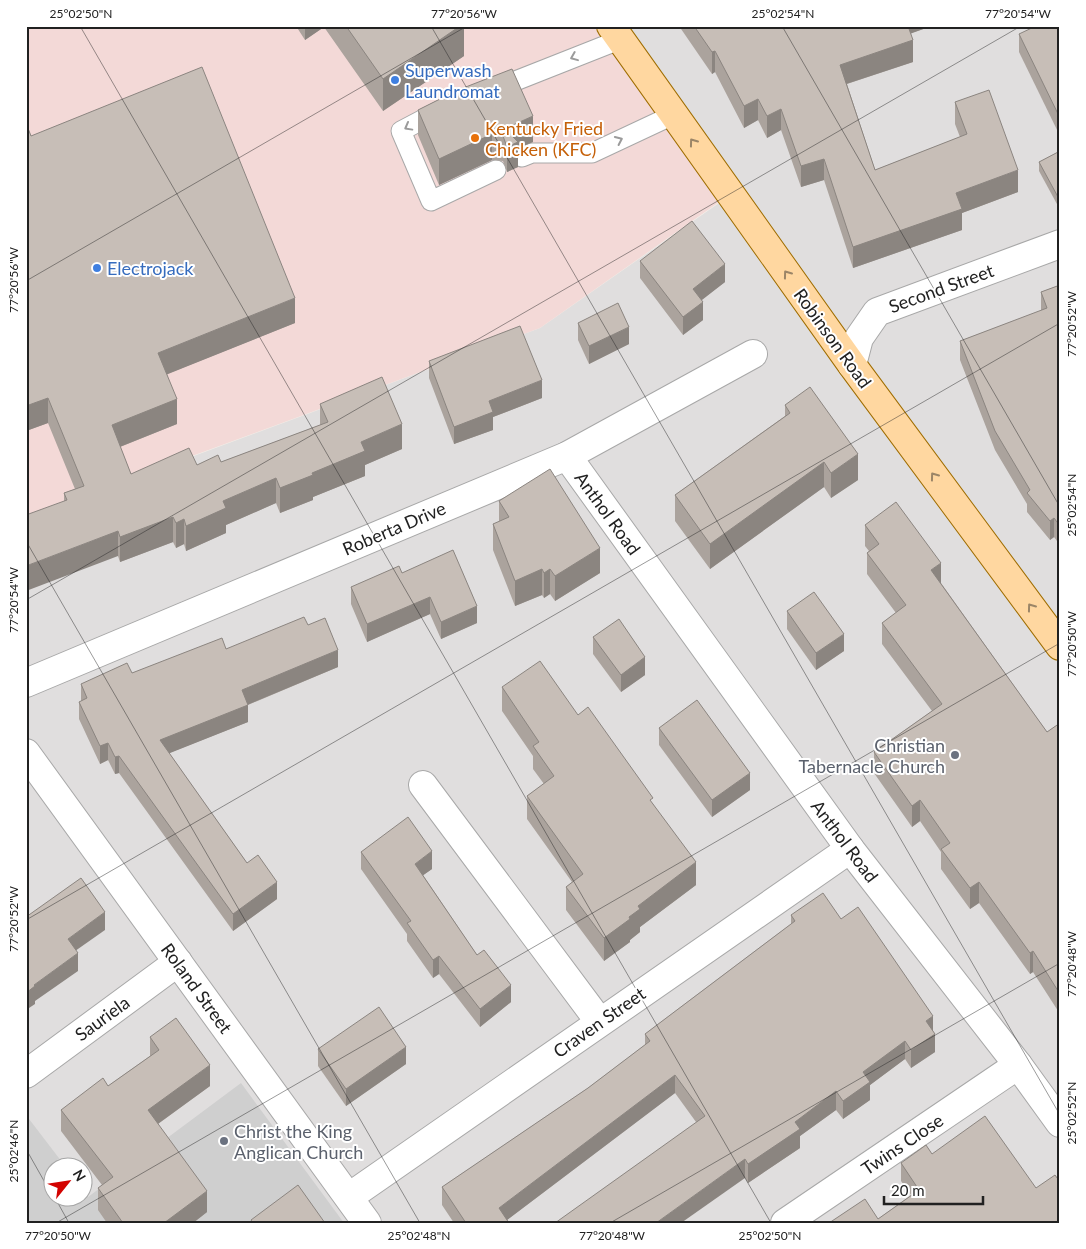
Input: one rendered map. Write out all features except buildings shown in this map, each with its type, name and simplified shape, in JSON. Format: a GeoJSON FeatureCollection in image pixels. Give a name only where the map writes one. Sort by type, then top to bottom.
{"type":"FeatureCollection","features":[{"type":"Feature","properties":{"kind":"main road","name":"Robinson Road"},"geometry":{"type":"LineString","coordinates":[[615,33],[852,365],[1060,646]]}},
{"type":"Feature","properties":{"kind":"street","name":"Second Street"},"geometry":{"type":"LineString","coordinates":[[852,365],[859,338],[877,312],[1060,244]]}},
{"type":"Feature","properties":{"kind":"street","name":"Roberta Drive"},"geometry":{"type":"LineString","coordinates":[[26,683],[567,456],[753,354]]}},
{"type":"Feature","properties":{"kind":"street","name":"Anthol Road"},"geometry":{"type":"LineString","coordinates":[[567,456],[850,849],[1018,1065],[1060,1123]]}},
{"type":"Feature","properties":{"kind":"street","name":"Roland Street"},"geometry":{"type":"LineString","coordinates":[[26,753],[368,1223]]}},
{"type":"Feature","properties":{"kind":"street"},"geometry":{"type":"LineString","coordinates":[[423,785],[600,1021]]}},
{"type":"Feature","properties":{"kind":"street","name":"Craven Street"},"geometry":{"type":"LineString","coordinates":[[349,1197],[850,849]]}},
{"type":"Feature","properties":{"kind":"street","name":"Sauriela"},"geometry":{"type":"LineString","coordinates":[[26,1074],[178,962]]}},
{"type":"Feature","properties":{"kind":"street","name":"Twins Close"},"geometry":{"type":"LineString","coordinates":[[785,1223],[1018,1065]]}},
{"type":"Feature","properties":{"kind":"lane"},"geometry":{"type":"LineString","coordinates":[[482,93],[615,33]]}},
{"type":"Feature","properties":{"kind":"lane"},"geometry":{"type":"LineString","coordinates":[[455,104],[400,131],[431,201],[496,170]]}},
{"type":"Feature","properties":{"kind":"lane"},"geometry":{"type":"LineString","coordinates":[[522,157],[532,152],[592,153],[674,115]]}},
{"type":"Feature","properties":{"kind":"shaded area"},"geometry":{"type":"Polygon","coordinates":[[[26,26],[623,26],[742,186],[540,328],[26,517],[26,26]]]}},
{"type":"Feature","properties":{"kind":"shaded area"},"geometry":{"type":"Polygon","coordinates":[[[624,26],[1060,26],[1060,1223],[26,1223],[26,518],[540,328],[742,187],[624,26]]]}},
{"type":"Feature","properties":{"kind":"shaded area","name":"Christ the King Anglican Church"},"geometry":{"type":"Polygon","coordinates":[[[241,1083],[344,1223],[26,1223],[26,1115],[57,1156],[42,1156],[42,1206],[92,1206],[92,1194],[241,1083]]]}},
{"type":"Feature","properties":{"kind":"place","name":"Superwash Laundromat"},"geometry":{"type":"Point","coordinates":[395,80]}},
{"type":"Feature","properties":{"kind":"place","name":"Kentucky Fried Chicken (KFC)"},"geometry":{"type":"Point","coordinates":[475,138]}},
{"type":"Feature","properties":{"kind":"place","name":"Electrojack"},"geometry":{"type":"Point","coordinates":[97,268]}},
{"type":"Feature","properties":{"kind":"place","name":"Christian Tabernacle Church"},"geometry":{"type":"Point","coordinates":[955,755]}},
{"type":"Feature","properties":{"kind":"place","name":"Christ the King Anglican Church"},"geometry":{"type":"Point","coordinates":[224,1141]}}]}
